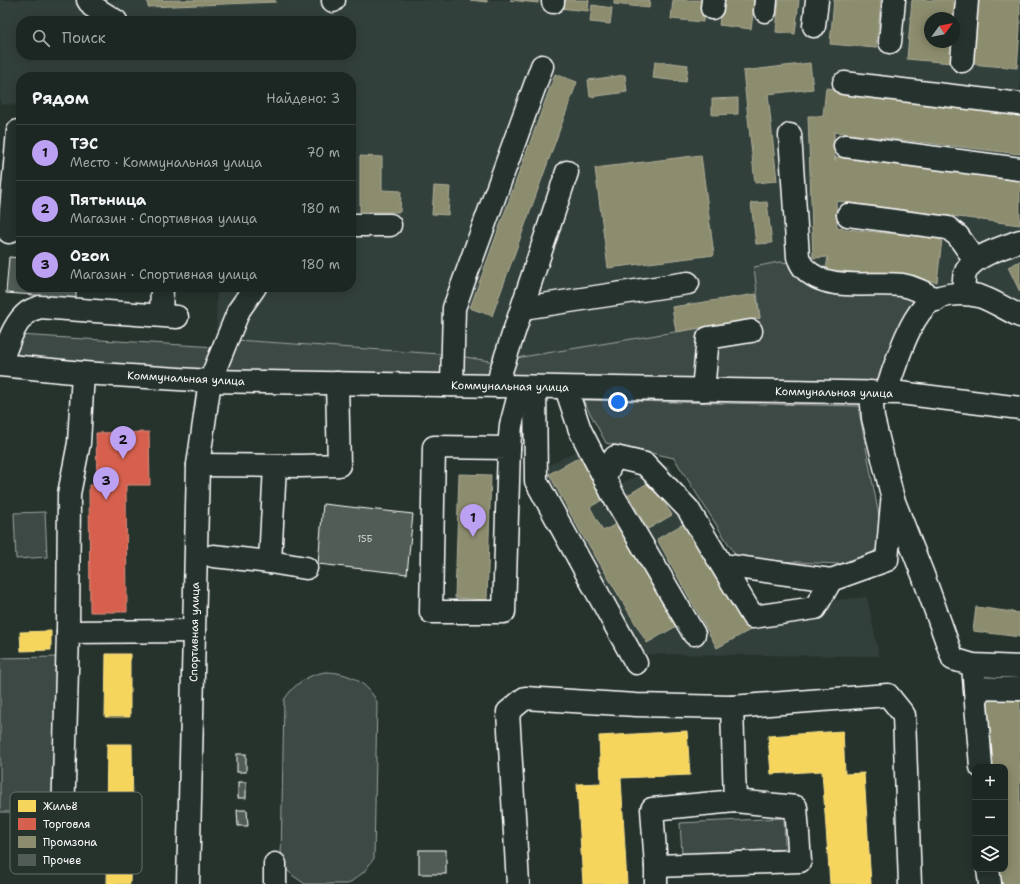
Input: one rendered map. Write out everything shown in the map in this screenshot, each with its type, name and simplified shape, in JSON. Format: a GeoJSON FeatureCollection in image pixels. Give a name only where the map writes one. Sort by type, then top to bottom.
{"type":"FeatureCollection","features":[{"type":"Feature","properties":{"kind":"street"},"geometry":{"type":"LineString","coordinates":[[88,0],[92,6],[108,16]]}},
{"type":"Feature","properties":{"kind":"street"},"geometry":{"type":"LineString","coordinates":[[814,26],[817,0]]}},
{"type":"Feature","properties":{"kind":"street"},"geometry":{"type":"LineString","coordinates":[[890,42],[894,0]]}},
{"type":"Feature","properties":{"kind":"street"},"geometry":{"type":"LineString","coordinates":[[962,61],[967,0]]}},
{"type":"Feature","properties":{"kind":"street"},"geometry":{"type":"LineString","coordinates":[[452,384],[454,308],[542,66]]}},
{"type":"Feature","properties":{"kind":"street"},"geometry":{"type":"LineString","coordinates":[[844,83],[1020,104]]}},
{"type":"Feature","properties":{"kind":"street"},"geometry":{"type":"LineString","coordinates":[[790,135],[798,257],[804,268],[817,278],[842,284],[901,285],[918,289],[936,300]]}},
{"type":"Feature","properties":{"kind":"street"},"geometry":{"type":"LineString","coordinates":[[845,146],[1020,170]]}},
{"type":"Feature","properties":{"kind":"street"},"geometry":{"type":"LineString","coordinates":[[9,232],[16,153]]}},
{"type":"Feature","properties":{"kind":"street"},"geometry":{"type":"LineString","coordinates":[[498,386],[501,371],[567,172]]}},
{"type":"Feature","properties":{"kind":"street"},"geometry":{"type":"LineString","coordinates":[[848,215],[948,228],[958,236],[975,260]]}},
{"type":"Feature","properties":{"kind":"street"},"geometry":{"type":"LineString","coordinates":[[356,225],[390,225]]}},
{"type":"Feature","properties":{"kind":"street"},"geometry":{"type":"LineString","coordinates":[[964,293],[965,274],[975,260],[992,251],[1020,241]]}},
{"type":"Feature","properties":{"kind":"street"},"geometry":{"type":"LineString","coordinates":[[523,308],[688,283]]}},
{"type":"Feature","properties":{"kind":"street"},"geometry":{"type":"LineString","coordinates":[[0,364],[19,321],[29,311],[40,307],[169,316],[163,292]]}},
{"type":"Feature","properties":{"kind":"street","name":"Спортивная улица"},"geometry":{"type":"LineString","coordinates":[[188,884],[198,465],[210,380],[239,310],[252,292]]}},
{"type":"Feature","properties":{"kind":"street"},"geometry":{"type":"LineString","coordinates":[[1020,316],[980,296],[964,293],[944,296],[925,306],[916,319],[878,392],[873,418],[893,499],[924,575],[953,659],[973,665],[1020,667]]}},
{"type":"Feature","properties":{"kind":"street"},"geometry":{"type":"LineString","coordinates":[[703,390],[708,338],[751,331]]}},
{"type":"Feature","properties":{"kind":"street","name":"Коммунальная улица"},"geometry":{"type":"LineString","coordinates":[[0,364],[83,373],[210,380],[452,384],[566,388],[878,392],[900,393],[1020,408]]}},
{"type":"Feature","properties":{"kind":"street"},"geometry":{"type":"LineString","coordinates":[[64,792],[68,632],[69,494],[79,443],[83,373]]}},
{"type":"Feature","properties":{"kind":"street"},"geometry":{"type":"LineString","coordinates":[[198,465],[339,465],[337,383]]}},
{"type":"Feature","properties":{"kind":"street"},"geometry":{"type":"LineString","coordinates":[[509,448],[434,447],[431,612],[504,612],[511,425],[528,387]]}},
{"type":"Feature","properties":{"kind":"street"},"geometry":{"type":"LineString","coordinates":[[528,387],[536,481],[636,663]]}},
{"type":"Feature","properties":{"kind":"street"},"geometry":{"type":"LineString","coordinates":[[566,388],[580,430],[613,496],[694,634]]}},
{"type":"Feature","properties":{"kind":"street"},"geometry":{"type":"LineString","coordinates":[[604,478],[615,457],[644,464],[688,509],[753,617],[815,608],[831,580]]}},
{"type":"Feature","properties":{"kind":"street"},"geometry":{"type":"LineString","coordinates":[[270,562],[275,466]]}},
{"type":"Feature","properties":{"kind":"street"},"geometry":{"type":"LineString","coordinates":[[722,565],[831,580],[887,560],[893,499]]}},
{"type":"Feature","properties":{"kind":"street"},"geometry":{"type":"LineString","coordinates":[[213,556],[270,562],[306,568]]}},
{"type":"Feature","properties":{"kind":"street"},"geometry":{"type":"LineString","coordinates":[[68,632],[194,631]]}},
{"type":"Feature","properties":{"kind":"street"},"geometry":{"type":"LineString","coordinates":[[973,665],[981,764]]}},
{"type":"Feature","properties":{"kind":"street"},"geometry":{"type":"LineString","coordinates":[[974,688],[1020,689]]}},
{"type":"Feature","properties":{"kind":"street"},"geometry":{"type":"LineString","coordinates":[[518,884],[508,712],[525,698],[636,705],[732,707],[888,695],[904,715],[910,884]]}},
{"type":"Feature","properties":{"kind":"street"},"geometry":{"type":"LineString","coordinates":[[732,707],[735,801]]}},
{"type":"Feature","properties":{"kind":"street"},"geometry":{"type":"LineString","coordinates":[[735,801],[796,807],[800,861],[656,875],[652,809],[735,801]]}},
{"type":"Feature","properties":{"kind":"street"},"geometry":{"type":"LineString","coordinates":[[988,872],[990,884]]}},
{"type":"Feature","properties":{"kind":"shaded area"},"geometry":{"type":"Polygon","coordinates":[[[0,0],[1020,0],[1020,308],[873,294],[857,296],[842,294],[779,262],[754,267],[756,294],[672,307],[676,332],[495,362],[440,354],[216,338],[217,292],[356,292],[356,72],[16,72],[16,105],[0,104],[0,0]]]}},
{"type":"Feature","properties":{"kind":"shaded area"},"geometry":{"type":"Polygon","coordinates":[[[779,262],[790,263],[842,294],[857,296],[892,289],[915,299],[894,359],[885,373],[870,382],[511,375],[510,359],[760,318],[754,267],[779,262]]]}},
{"type":"Feature","properties":{"kind":"shaded area"},"geometry":{"type":"Polygon","coordinates":[[[19,335],[216,347],[205,366],[193,373],[22,357],[16,354],[13,348],[19,335]]]}},
{"type":"Feature","properties":{"kind":"shaded area"},"geometry":{"type":"Polygon","coordinates":[[[236,340],[449,355],[443,375],[230,372],[226,369],[236,340]]]}},
{"type":"Feature","properties":{"kind":"shaded area"},"geometry":{"type":"Polygon","coordinates":[[[459,356],[495,362],[488,376],[461,375],[459,356]]]}},
{"type":"Feature","properties":{"kind":"shaded area"},"geometry":{"type":"Polygon","coordinates":[[[583,400],[858,406],[884,542],[858,565],[738,559],[674,458],[606,443],[583,400]]]}},
{"type":"Feature","properties":{"kind":"shaded area"},"geometry":{"type":"Polygon","coordinates":[[[595,442],[618,484],[668,464],[756,608],[867,597],[879,656],[641,654],[548,487],[545,467],[595,442]]]}},
{"type":"Feature","properties":{"kind":"shaded area"},"geometry":{"type":"Polygon","coordinates":[[[45,512],[47,557],[16,559],[14,513],[45,512]]]}},
{"type":"Feature","properties":{"kind":"shaded area"},"geometry":{"type":"Polygon","coordinates":[[[56,657],[55,792],[10,792],[10,812],[0,812],[0,658],[56,657]]]}},
{"type":"Feature","properties":{"kind":"shaded area"},"geometry":{"type":"Polygon","coordinates":[[[333,672],[349,676],[356,680],[368,689],[377,702],[374,858],[364,872],[348,884],[305,884],[285,868],[281,859],[284,700],[292,689],[302,681],[312,675],[333,672]]]}},
{"type":"Feature","properties":{"kind":"shaded area"},"geometry":{"type":"Polygon","coordinates":[[[784,818],[785,849],[682,854],[680,823],[784,818]]]}},
{"type":"Feature","properties":{"kind":"building: Жильё"},"geometry":{"type":"Polygon","coordinates":[[[51,631],[51,650],[21,651],[20,632],[51,631]]]}},
{"type":"Feature","properties":{"kind":"building: Жильё"},"geometry":{"type":"Polygon","coordinates":[[[106,654],[130,654],[130,717],[105,717],[106,654]]]}},
{"type":"Feature","properties":{"kind":"building: Жильё"},"geometry":{"type":"Polygon","coordinates":[[[687,731],[690,775],[621,778],[627,884],[583,884],[577,784],[601,783],[599,736],[687,731]]]}},
{"type":"Feature","properties":{"kind":"building: Жильё"},"geometry":{"type":"Polygon","coordinates":[[[843,731],[845,774],[864,773],[871,884],[830,884],[822,771],[771,774],[768,736],[843,731]]]}},
{"type":"Feature","properties":{"kind":"building: Жильё"},"geometry":{"type":"Polygon","coordinates":[[[107,744],[132,744],[133,792],[106,792],[107,744]]]}},
{"type":"Feature","properties":{"kind":"building: Жильё"},"geometry":{"type":"Polygon","coordinates":[[[107,874],[130,874],[130,884],[107,884],[107,874]]]}},
{"type":"Feature","properties":{"kind":"building: Торговля"},"geometry":{"type":"Polygon","coordinates":[[[149,432],[150,485],[126,485],[127,612],[90,612],[89,485],[97,485],[96,433],[149,432]]]}},
{"type":"Feature","properties":{"kind":"building: Промзона"},"geometry":{"type":"Polygon","coordinates":[[[147,0],[275,0],[276,2],[148,7],[147,0]]]}},
{"type":"Feature","properties":{"kind":"building: Промзона"},"geometry":{"type":"Polygon","coordinates":[[[470,0],[487,0],[487,2],[470,0]]]}},
{"type":"Feature","properties":{"kind":"building: Промзона"},"geometry":{"type":"Polygon","coordinates":[[[510,0],[538,0],[538,3],[510,0]]]}},
{"type":"Feature","properties":{"kind":"building: Промзона"},"geometry":{"type":"Polygon","coordinates":[[[560,0],[589,0],[588,11],[559,8],[560,0]]]}},
{"type":"Feature","properties":{"kind":"building: Промзона"},"geometry":{"type":"Polygon","coordinates":[[[614,0],[650,0],[649,8],[614,4],[614,0]]]}},
{"type":"Feature","properties":{"kind":"building: Промзона"},"geometry":{"type":"Polygon","coordinates":[[[673,0],[705,0],[703,22],[671,19],[673,0]]]}},
{"type":"Feature","properties":{"kind":"building: Промзона"},"geometry":{"type":"Polygon","coordinates":[[[722,0],[755,0],[751,29],[719,25],[722,0]]]}},
{"type":"Feature","properties":{"kind":"building: Промзона"},"geometry":{"type":"Polygon","coordinates":[[[779,0],[799,0],[795,34],[776,32],[779,0]]]}},
{"type":"Feature","properties":{"kind":"building: Промзона"},"geometry":{"type":"Polygon","coordinates":[[[834,0],[881,0],[876,48],[830,44],[834,0]]]}},
{"type":"Feature","properties":{"kind":"building: Промзона"},"geometry":{"type":"Polygon","coordinates":[[[912,0],[957,0],[956,12],[924,12],[924,48],[953,48],[952,63],[907,59],[912,0]]]}},
{"type":"Feature","properties":{"kind":"building: Промзона"},"geometry":{"type":"Polygon","coordinates":[[[975,0],[1020,0],[1020,30],[1017,68],[970,64],[975,0]]]}},
{"type":"Feature","properties":{"kind":"building: Промзона"},"geometry":{"type":"Polygon","coordinates":[[[592,5],[612,8],[610,24],[590,22],[592,5]]]}},
{"type":"Feature","properties":{"kind":"building: Промзона"},"geometry":{"type":"Polygon","coordinates":[[[655,61],[688,65],[686,82],[653,78],[655,61]]]}},
{"type":"Feature","properties":{"kind":"building: Промзона"},"geometry":{"type":"Polygon","coordinates":[[[810,63],[813,89],[768,94],[777,181],[755,183],[743,71],[810,63]]]}},
{"type":"Feature","properties":{"kind":"building: Промзона"},"geometry":{"type":"Polygon","coordinates":[[[555,74],[577,82],[492,316],[470,308],[555,74]]]}},
{"type":"Feature","properties":{"kind":"building: Промзона"},"geometry":{"type":"Polygon","coordinates":[[[625,75],[627,92],[590,97],[588,80],[625,75]]]}},
{"type":"Feature","properties":{"kind":"building: Промзона"},"geometry":{"type":"Polygon","coordinates":[[[826,88],[1020,111],[1020,154],[834,132],[835,161],[835,157],[1020,180],[1020,225],[836,201],[837,228],[942,239],[937,282],[826,269],[828,257],[813,258],[808,116],[823,116],[826,88]]]}},
{"type":"Feature","properties":{"kind":"building: Промзона"},"geometry":{"type":"Polygon","coordinates":[[[738,98],[738,114],[712,115],[712,99],[738,98]]]}},
{"type":"Feature","properties":{"kind":"building: Промзона"},"geometry":{"type":"Polygon","coordinates":[[[701,155],[714,255],[608,268],[595,168],[701,155]]]}},
{"type":"Feature","properties":{"kind":"building: Промзона"},"geometry":{"type":"Polygon","coordinates":[[[360,156],[382,157],[382,190],[401,191],[400,212],[360,212],[360,156]]]}},
{"type":"Feature","properties":{"kind":"building: Промзона"},"geometry":{"type":"Polygon","coordinates":[[[434,186],[450,187],[448,215],[432,214],[434,186]]]}},
{"type":"Feature","properties":{"kind":"building: Промзона"},"geometry":{"type":"Polygon","coordinates":[[[767,202],[772,243],[756,244],[751,203],[767,202]]]}},
{"type":"Feature","properties":{"kind":"building: Промзона"},"geometry":{"type":"Polygon","coordinates":[[[1020,261],[1020,292],[1008,267],[1020,261]]]}},
{"type":"Feature","properties":{"kind":"building: Промзона"},"geometry":{"type":"Polygon","coordinates":[[[756,294],[760,318],[676,332],[672,307],[756,294]]]}},
{"type":"Feature","properties":{"kind":"building: Промзона"},"geometry":{"type":"Polygon","coordinates":[[[580,457],[604,499],[590,507],[603,531],[620,522],[680,624],[647,643],[586,542],[549,474],[580,457]]]}},
{"type":"Feature","properties":{"kind":"building: Промзона"},"geometry":{"type":"Polygon","coordinates":[[[459,474],[491,475],[487,600],[455,598],[459,474]]]}},
{"type":"Feature","properties":{"kind":"building: Промзона"},"geometry":{"type":"Polygon","coordinates":[[[651,481],[672,515],[648,529],[628,495],[651,481]]]}},
{"type":"Feature","properties":{"kind":"building: Промзона"},"geometry":{"type":"Polygon","coordinates":[[[690,520],[750,630],[717,648],[657,539],[690,520]]]}},
{"type":"Feature","properties":{"kind":"building: Промзона"},"geometry":{"type":"Polygon","coordinates":[[[976,607],[1020,613],[1020,637],[973,631],[976,607]]]}},
{"type":"Feature","properties":{"kind":"building: Промзона"},"geometry":{"type":"Polygon","coordinates":[[[1020,698],[1020,884],[998,884],[997,872],[1008,872],[1008,764],[989,764],[983,701],[1020,698]]]}},
{"type":"Feature","properties":{"kind":"building: Прочее"},"geometry":{"type":"Polygon","coordinates":[[[9,257],[16,258],[16,292],[76,292],[76,298],[6,293],[9,257]]]}},
{"type":"Feature","properties":{"kind":"building: Прочее"},"geometry":{"type":"Polygon","coordinates":[[[323,504],[413,514],[407,574],[318,564],[323,504]]]}},
{"type":"Feature","properties":{"kind":"building: Прочее"},"geometry":{"type":"Polygon","coordinates":[[[237,754],[246,754],[246,772],[237,772],[237,754]]]}},
{"type":"Feature","properties":{"kind":"building: Прочее"},"geometry":{"type":"Polygon","coordinates":[[[238,782],[246,782],[246,798],[238,798],[238,782]]]}},
{"type":"Feature","properties":{"kind":"building: Прочее"},"geometry":{"type":"Polygon","coordinates":[[[237,810],[247,810],[248,826],[238,826],[237,810]]]}},
{"type":"Feature","properties":{"kind":"building: Прочее"},"geometry":{"type":"Polygon","coordinates":[[[419,850],[446,850],[446,874],[419,874],[419,850]]]}},
{"type":"Feature","properties":{"kind":"place","name":"Пятьница"},"geometry":{"type":"Point","coordinates":[123,459]}},
{"type":"Feature","properties":{"kind":"place","name":"Ozon"},"geometry":{"type":"Point","coordinates":[106,500]}},
{"type":"Feature","properties":{"kind":"place","name":"ТЭС"},"geometry":{"type":"Point","coordinates":[473,537]}}]}
